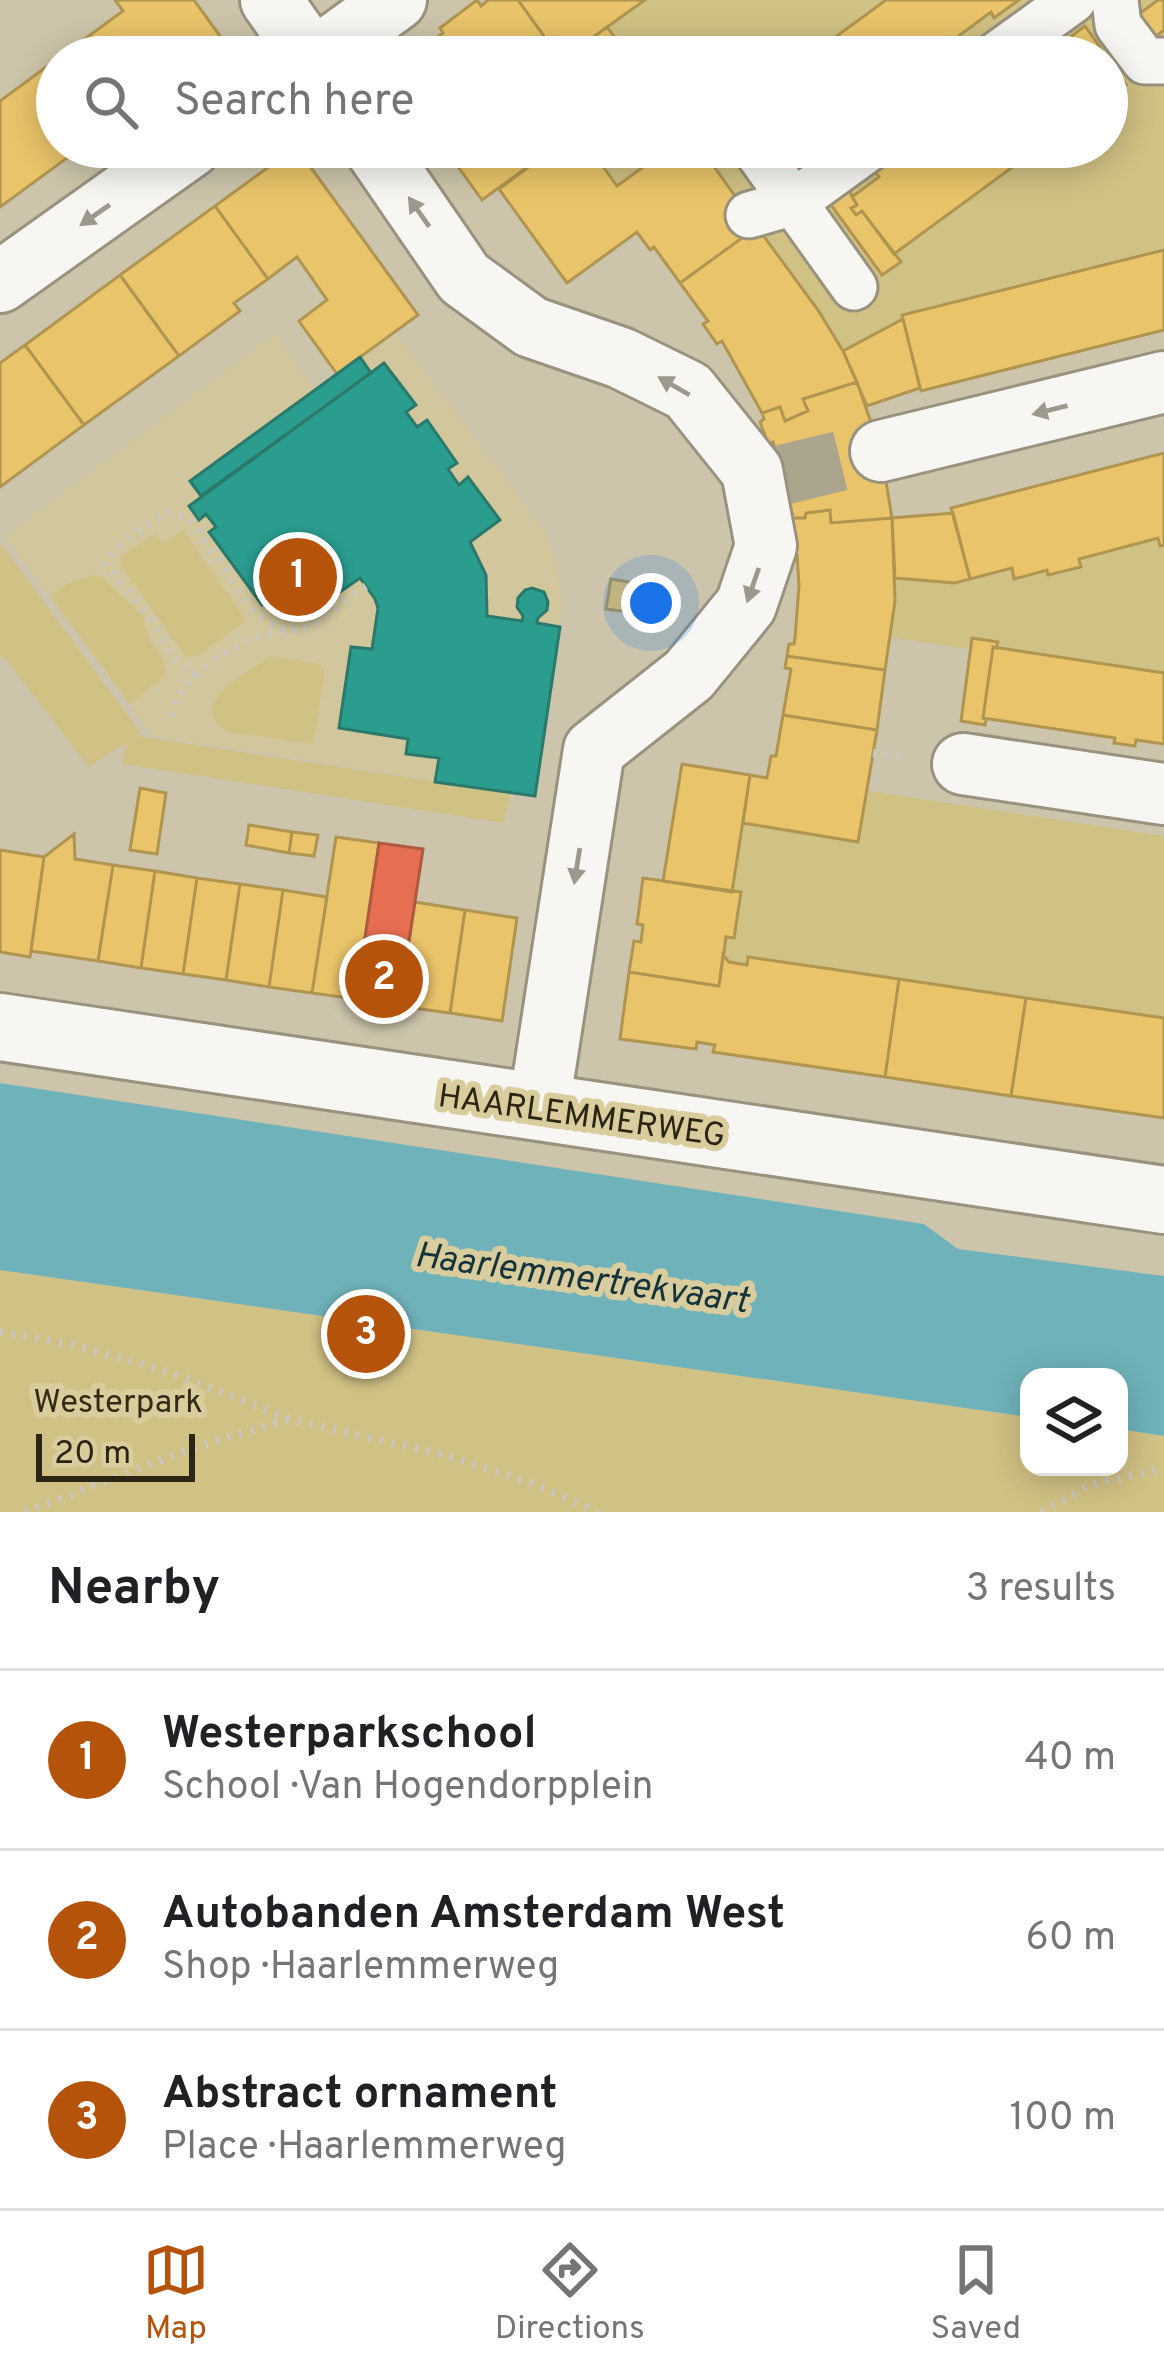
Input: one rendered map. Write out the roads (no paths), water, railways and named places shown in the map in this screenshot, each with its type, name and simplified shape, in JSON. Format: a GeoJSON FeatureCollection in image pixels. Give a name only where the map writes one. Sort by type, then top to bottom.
{"type":"FeatureCollection","features":[{"type":"Feature","properties":{"kind":"main road","name":"HAARLEMMERWEG"},"geometry":{"type":"LineString","coordinates":[[0,1027],[1164,1200]]}},
{"type":"Feature","properties":{"kind":"street"},"geometry":{"type":"LineString","coordinates":[[271,0],[298,36]]}},
{"type":"Feature","properties":{"kind":"street"},"geometry":{"type":"LineString","coordinates":[[344,36],[396,0]]}},
{"type":"Feature","properties":{"kind":"street"},"geometry":{"type":"LineString","coordinates":[[1023,36],[1072,0]]}},
{"type":"Feature","properties":{"kind":"street"},"geometry":{"type":"LineString","coordinates":[[1114,0],[1118,25],[1126,36]]}},
{"type":"Feature","properties":{"kind":"street"},"geometry":{"type":"LineString","coordinates":[[1128,38],[1145,61],[1164,61]]}},
{"type":"Feature","properties":{"kind":"street"},"geometry":{"type":"LineString","coordinates":[[0,282],[160,168]]}},
{"type":"Feature","properties":{"kind":"street"},"geometry":{"type":"LineString","coordinates":[[388,168],[464,278],[531,327],[621,358],[688,391],[767,473],[766,546],[746,605],[689,675],[594,750],[539,1107]]}},
{"type":"Feature","properties":{"kind":"street"},"geometry":{"type":"LineString","coordinates":[[769,168],[854,286]]}},
{"type":"Feature","properties":{"kind":"street"},"geometry":{"type":"LineString","coordinates":[[749,215],[794,202],[841,168]]}},
{"type":"Feature","properties":{"kind":"street"},"geometry":{"type":"LineString","coordinates":[[881,451],[1164,382]]}},
{"type":"Feature","properties":{"kind":"street"},"geometry":{"type":"LineString","coordinates":[[963,764],[1164,794]]}},
{"type":"Feature","properties":{"kind":"water","name":"Haarlemmertrekvaart"},"geometry":{"type":"Polygon","coordinates":[[[0,1083],[924,1224],[958,1249],[1164,1276],[1164,1436],[1128,1430],[1128,1368],[1020,1368],[1020,1416],[0,1270],[0,1083]]]}},
{"type":"Feature","properties":{"kind":"tunnel"},"geometry":{"type":"LineString","coordinates":[[782,475],[881,451]]}},
{"type":"Feature","properties":{"kind":"place","name":"Westerparkschool"},"geometry":{"type":"Point","coordinates":[298,577]}},
{"type":"Feature","properties":{"kind":"place","name":"Autobanden Amsterdam West"},"geometry":{"type":"Point","coordinates":[384,979]}},
{"type":"Feature","properties":{"kind":"place","name":"Abstract ornament"},"geometry":{"type":"Point","coordinates":[366,1334]}},
{"type":"Feature","properties":{"kind":"park label","name":"Westerpark"},"geometry":{"type":"Point","coordinates":[118,1400]}}]}
